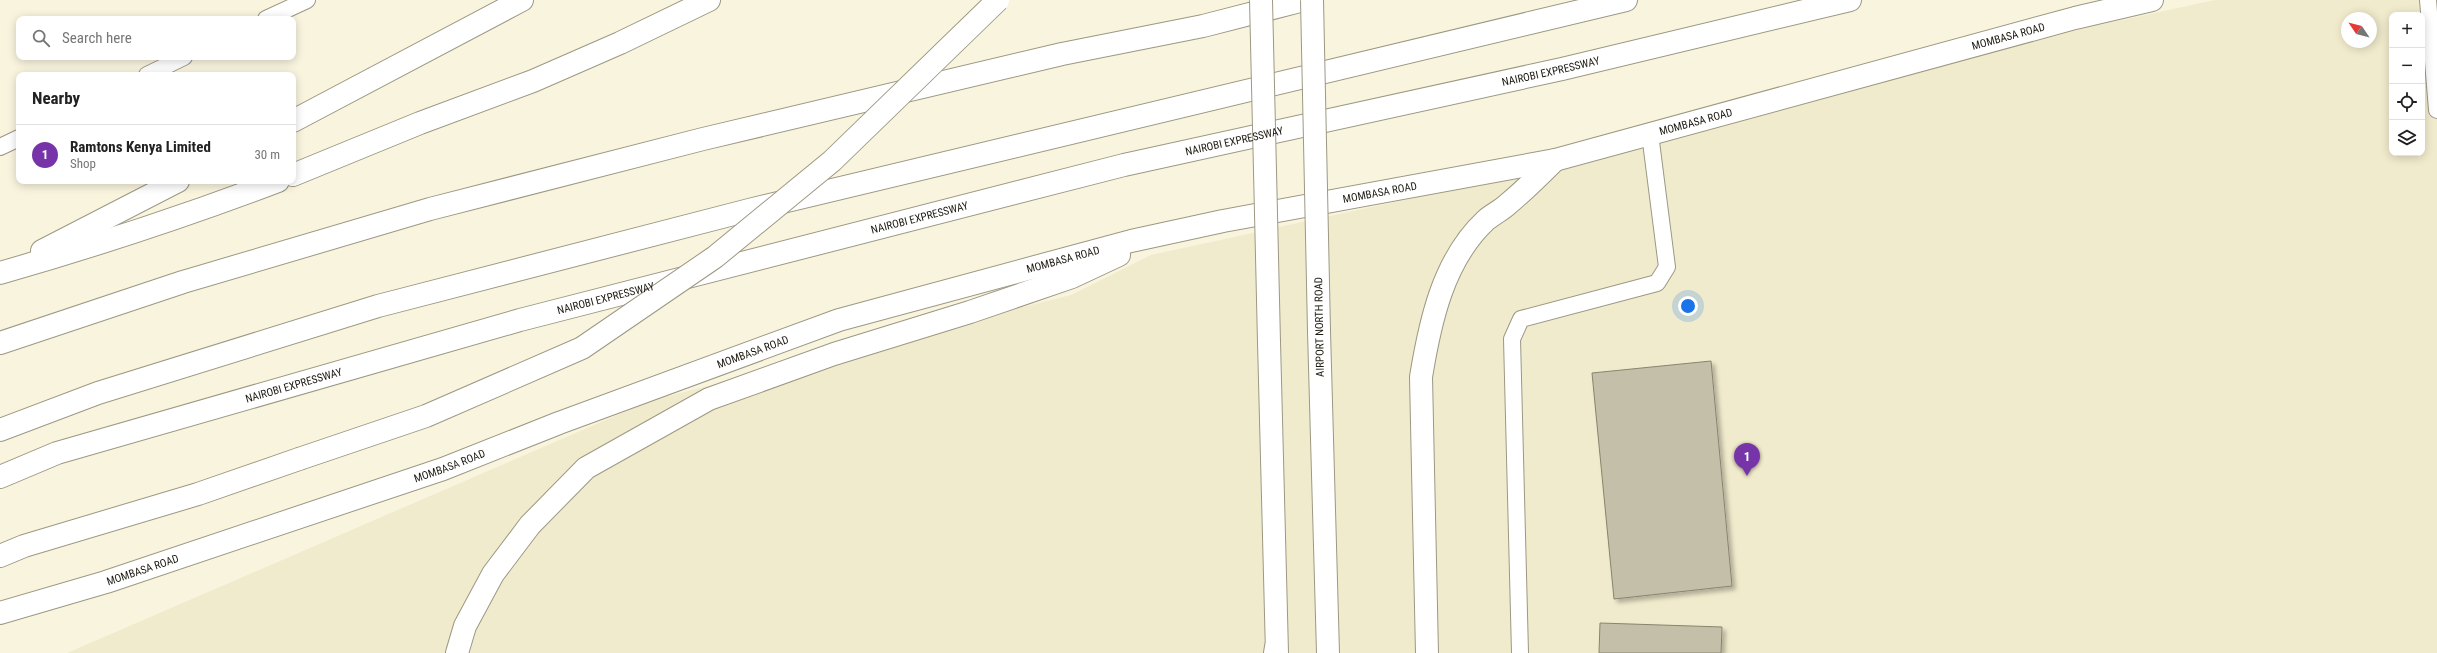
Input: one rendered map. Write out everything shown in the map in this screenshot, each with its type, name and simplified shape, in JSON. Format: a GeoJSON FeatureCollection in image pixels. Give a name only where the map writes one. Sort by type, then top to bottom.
{"type":"FeatureCollection","features":[{"type":"Feature","properties":{"kind":"main road"},"geometry":{"type":"LineString","coordinates":[[296,119],[522,0]]}},
{"type":"Feature","properties":{"kind":"main road"},"geometry":{"type":"LineString","coordinates":[[296,174],[420,123],[533,81],[620,43],[709,0]]}},
{"type":"Feature","properties":{"kind":"main road"},"geometry":{"type":"LineString","coordinates":[[0,556],[24,546],[198,494],[426,416],[588,344],[715,257],[832,161],[998,0]]}},
{"type":"Feature","properties":{"kind":"main road"},"geometry":{"type":"LineString","coordinates":[[1261,0],[1276,651]]}},
{"type":"Feature","properties":{"kind":"main road"},"geometry":{"type":"LineString","coordinates":[[0,343],[184,282],[430,209],[703,139],[1062,54],[1203,26],[1304,0]]}},
{"type":"Feature","properties":{"kind":"main road","name":"AIRPORT NORTH ROAD"},"geometry":{"type":"LineString","coordinates":[[1312,0],[1328,653]]}},
{"type":"Feature","properties":{"kind":"main road"},"geometry":{"type":"LineString","coordinates":[[0,430],[98,393],[378,306],[757,208],[1626,0]]}},
{"type":"Feature","properties":{"kind":"main road","name":"NAIROBI EXPRESSWAY"},"geometry":{"type":"LineString","coordinates":[[0,477],[57,453],[543,314],[1124,165],[1562,69],[1850,0]]}},
{"type":"Feature","properties":{"kind":"main road","name":"MOMBASA ROAD"},"geometry":{"type":"LineString","coordinates":[[0,613],[120,577],[443,469],[559,423],[839,320],[1156,236],[1223,221],[1555,160],[2075,18],[2152,0]]}},
{"type":"Feature","properties":{"kind":"main road"},"geometry":{"type":"LineString","coordinates":[[1428,653],[1421,377],[1428,335],[1445,282],[1465,245],[1486,220],[1508,204],[1555,160]]}},
{"type":"Feature","properties":{"kind":"main road"},"geometry":{"type":"LineString","coordinates":[[0,273],[172,184]]}},
{"type":"Feature","properties":{"kind":"main road"},"geometry":{"type":"LineString","coordinates":[[0,273],[106,243],[191,214],[270,184]]}},
{"type":"Feature","properties":{"kind":"main road"},"geometry":{"type":"LineString","coordinates":[[457,653],[465,626],[493,574],[530,525],[586,468],[709,399],[834,354],[970,312],[1072,277],[1156,236]]}},
{"type":"Feature","properties":{"kind":"lane"},"geometry":{"type":"LineString","coordinates":[[272,16],[307,0]]}},
{"type":"Feature","properties":{"kind":"lane"},"geometry":{"type":"LineString","coordinates":[[2428,0],[2437,110]]}},
{"type":"Feature","properties":{"kind":"lane"},"geometry":{"type":"LineString","coordinates":[[152,72],[178,60]]}},
{"type":"Feature","properties":{"kind":"lane"},"geometry":{"type":"LineString","coordinates":[[1520,653],[1512,339],[1521,319],[1657,282],[1661,278],[1667,267],[1650,134]]}},
{"type":"Feature","properties":{"kind":"lane"},"geometry":{"type":"LineString","coordinates":[[0,147],[16,139]]}},
{"type":"Feature","properties":{"kind":"shaded area"},"geometry":{"type":"Polygon","coordinates":[[[2215,0],[2437,0],[2437,653],[67,653],[652,400],[1071,295],[1151,255],[1560,166],[2085,28],[2215,0]]]}},
{"type":"Feature","properties":{"kind":"building"},"geometry":{"type":"Polygon","coordinates":[[[1711,361],[1732,586],[1614,599],[1592,373],[1711,361]]]}},
{"type":"Feature","properties":{"kind":"building"},"geometry":{"type":"Polygon","coordinates":[[[1600,623],[1722,627],[1721,653],[1599,653],[1600,623]]]}},
{"type":"Feature","properties":{"kind":"place","name":"Ramtons Kenya Limited"},"geometry":{"type":"Point","coordinates":[1747,476]}}]}
